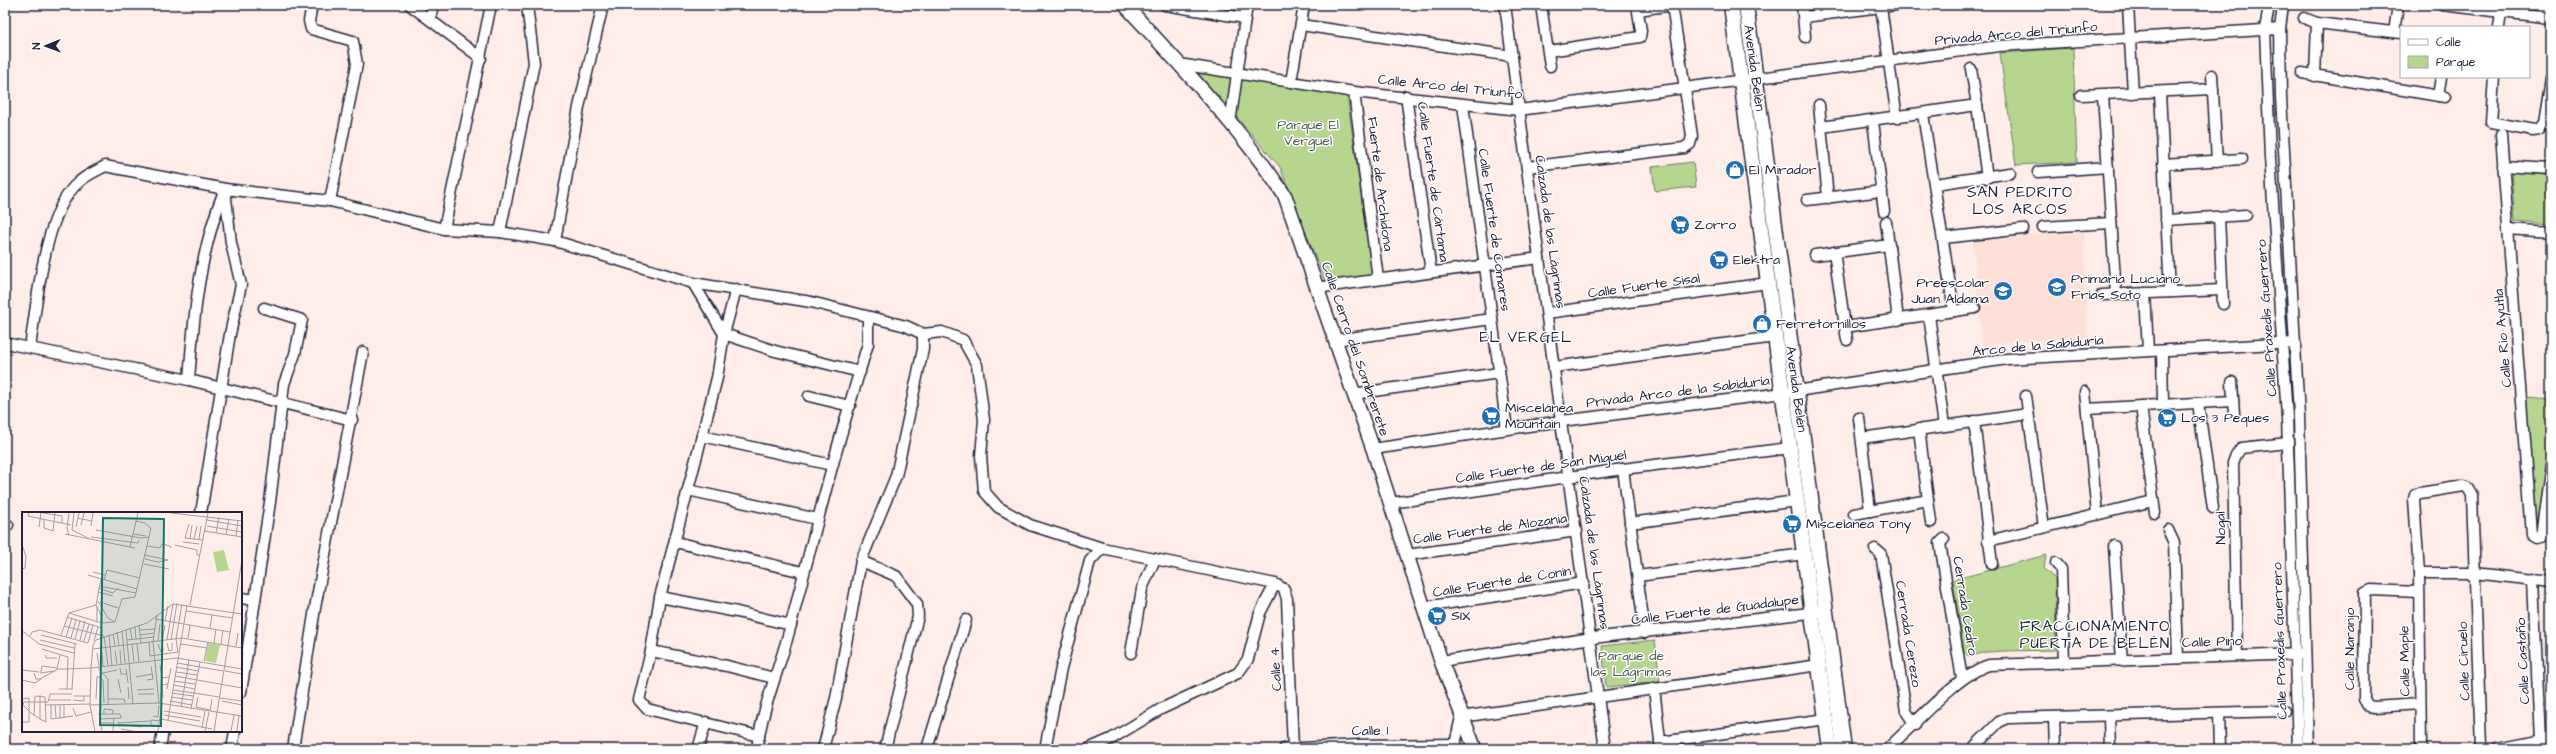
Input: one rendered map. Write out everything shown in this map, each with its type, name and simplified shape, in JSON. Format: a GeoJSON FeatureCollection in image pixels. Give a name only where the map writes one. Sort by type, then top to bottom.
{"type":"FeatureCollection","features":[{"type":"Feature","properties":{"kind":"main road","name":"Avenida Belén"},"geometry":{"type":"LineString","coordinates":[[1731,5],[1748,78],[1797,390],[1818,612],[1819,665],[1830,749]]}},
{"type":"Feature","properties":{"kind":"main road","name":"Avenida Belén"},"geometry":{"type":"LineString","coordinates":[[1746,5],[1748,78],[1768,283],[1775,337],[1804,554],[1818,612],[1844,749]]}},
{"type":"Feature","properties":{"kind":"street"},"geometry":{"type":"LineString","coordinates":[[312,5],[309,21],[311,29],[353,41],[356,48],[357,64],[330,201]]}},
{"type":"Feature","properties":{"kind":"street"},"geometry":{"type":"LineString","coordinates":[[410,5],[480,58]]}},
{"type":"Feature","properties":{"kind":"street"},"geometry":{"type":"LineString","coordinates":[[430,19],[433,5]]}},
{"type":"Feature","properties":{"kind":"street"},"geometry":{"type":"LineString","coordinates":[[444,229],[491,5]]}},
{"type":"Feature","properties":{"kind":"street"},"geometry":{"type":"LineString","coordinates":[[500,232],[534,64],[527,5]]}},
{"type":"Feature","properties":{"kind":"street"},"geometry":{"type":"LineString","coordinates":[[555,241],[579,107],[603,5]]}},
{"type":"Feature","properties":{"kind":"street","name":"Calle Cerro del Sombrerete"},"geometry":{"type":"LineString","coordinates":[[1125,5],[1230,123],[1285,196],[1373,449],[1441,661],[1461,717],[1475,749]]}},
{"type":"Feature","properties":{"kind":"street"},"geometry":{"type":"LineString","coordinates":[[1165,5],[1245,18]]}},
{"type":"Feature","properties":{"kind":"street"},"geometry":{"type":"LineString","coordinates":[[1230,123],[1247,5]]}},
{"type":"Feature","properties":{"kind":"street"},"geometry":{"type":"LineString","coordinates":[[1291,82],[1304,5]]}},
{"type":"Feature","properties":{"kind":"street","name":"Calzada de las Lágrimas"},"geometry":{"type":"LineString","coordinates":[[1505,5],[1592,638],[1605,749]]}},
{"type":"Feature","properties":{"kind":"street"},"geometry":{"type":"LineString","coordinates":[[1541,5],[1549,51],[1550,66]]}},
{"type":"Feature","properties":{"kind":"street"},"geometry":{"type":"LineString","coordinates":[[1527,167],[1684,148],[1690,144],[1692,136],[1672,5],[1638,8],[1641,31],[1640,37],[1549,51]]}},
{"type":"Feature","properties":{"kind":"street"},"geometry":{"type":"LineString","coordinates":[[1802,5],[1805,37]]}},
{"type":"Feature","properties":{"kind":"street"},"geometry":{"type":"LineString","coordinates":[[1804,17],[1857,8],[1896,5]]}},
{"type":"Feature","properties":{"kind":"street"},"geometry":{"type":"LineString","coordinates":[[2128,5],[2133,93]]}},
{"type":"Feature","properties":{"kind":"street","name":"Calle Praxedis Guerrero"},"geometry":{"type":"LineString","coordinates":[[2269,5],[2265,30],[2300,654],[2308,749]]}},
{"type":"Feature","properties":{"kind":"street","name":"Calle Praxedis Guerrero"},"geometry":{"type":"LineString","coordinates":[[2283,5],[2280,29],[2281,97],[2295,343],[2300,654],[2298,749]]}},
{"type":"Feature","properties":{"kind":"street"},"geometry":{"type":"LineString","coordinates":[[2304,18],[2317,23],[2398,33],[2398,5]]}},
{"type":"Feature","properties":{"kind":"street"},"geometry":{"type":"LineString","coordinates":[[2442,5],[2502,9],[2551,18]]}},
{"type":"Feature","properties":{"kind":"street"},"geometry":{"type":"LineString","coordinates":[[1881,7],[1896,118]]}},
{"type":"Feature","properties":{"kind":"street"},"geometry":{"type":"LineString","coordinates":[[2499,26],[2502,9]]}},
{"type":"Feature","properties":{"kind":"street"},"geometry":{"type":"LineString","coordinates":[[2315,76],[2317,23]]}},
{"type":"Feature","properties":{"kind":"street"},"geometry":{"type":"LineString","coordinates":[[1301,25],[1512,56]]}},
{"type":"Feature","properties":{"kind":"street","name":"Privada Arco del Triunfo"},"geometry":{"type":"LineString","coordinates":[[1748,78],[1999,46],[2280,29]]}},
{"type":"Feature","properties":{"kind":"street","name":"Calle Arco del Triunfo"},"geometry":{"type":"LineString","coordinates":[[1179,64],[1354,92],[1406,96],[1463,105],[1519,110],[1685,89],[1748,78]]}},
{"type":"Feature","properties":{"kind":"street"},"geometry":{"type":"LineString","coordinates":[[1971,69],[1986,178]]}},
{"type":"Feature","properties":{"kind":"street"},"geometry":{"type":"LineString","coordinates":[[2302,73],[2442,96],[2441,78]]}},
{"type":"Feature","properties":{"kind":"street"},"geometry":{"type":"LineString","coordinates":[[2212,75],[2218,160]]}},
{"type":"Feature","properties":{"kind":"street"},"geometry":{"type":"LineString","coordinates":[[2494,78],[2491,122],[2533,130],[2539,129],[2544,123],[2551,78]]}},
{"type":"Feature","properties":{"kind":"street"},"geometry":{"type":"LineString","coordinates":[[2081,95],[2213,88]]}},
{"type":"Feature","properties":{"kind":"street","name":"Fuerte de Archidona"},"geometry":{"type":"LineString","coordinates":[[1354,92],[1378,279]]}},
{"type":"Feature","properties":{"kind":"street"},"geometry":{"type":"LineString","coordinates":[[2160,92],[2170,292]]}},
{"type":"Feature","properties":{"kind":"street"},"geometry":{"type":"LineString","coordinates":[[2103,95],[2116,295]]}},
{"type":"Feature","properties":{"kind":"street","name":"Calle Fuerte de Cártama"},"geometry":{"type":"LineString","coordinates":[[1406,96],[1431,272]]}},
{"type":"Feature","properties":{"kind":"street","name":"Calle Fuerte de Comares"},"geometry":{"type":"LineString","coordinates":[[1463,105],[1507,430]]}},
{"type":"Feature","properties":{"kind":"street"},"geometry":{"type":"LineString","coordinates":[[1818,105],[1828,198]]}},
{"type":"Feature","properties":{"kind":"street"},"geometry":{"type":"LineString","coordinates":[[1820,127],[1896,118],[1977,105]]}},
{"type":"Feature","properties":{"kind":"street"},"geometry":{"type":"LineString","coordinates":[[1922,114],[1944,238],[1954,311]]}},
{"type":"Feature","properties":{"kind":"street"},"geometry":{"type":"LineString","coordinates":[[1873,121],[1884,211]]}},
{"type":"Feature","properties":{"kind":"street","name":"Calle Río Ayutla"},"geometry":{"type":"LineString","coordinates":[[2501,134],[2531,534],[2536,537],[2541,536],[2551,465]]}},
{"type":"Feature","properties":{"kind":"street"},"geometry":{"type":"LineString","coordinates":[[2163,164],[2242,159]]}},
{"type":"Feature","properties":{"kind":"street"},"geometry":{"type":"LineString","coordinates":[[30,347],[49,235],[65,201],[78,182],[105,166],[225,189],[330,201],[444,229],[500,232],[555,241],[693,282],[812,302],[868,318],[906,326],[923,334],[942,332],[963,340],[977,365],[984,420],[981,456],[984,491],[998,507],[1030,525],[1102,548],[1280,586],[1260,613],[1248,659],[1238,673],[1161,709],[1111,739],[1088,749]]}},
{"type":"Feature","properties":{"kind":"street"},"geometry":{"type":"LineString","coordinates":[[2503,166],[2551,169]]}},
{"type":"Feature","properties":{"kind":"street"},"geometry":{"type":"LineString","coordinates":[[2038,172],[2108,167]]}},
{"type":"Feature","properties":{"kind":"street"},"geometry":{"type":"LineString","coordinates":[[1935,184],[1986,178],[2010,172]]}},
{"type":"Feature","properties":{"kind":"street"},"geometry":{"type":"LineString","coordinates":[[189,380],[194,302],[211,223],[225,189]]}},
{"type":"Feature","properties":{"kind":"street"},"geometry":{"type":"LineString","coordinates":[[201,512],[221,388],[240,285],[231,243],[225,189]]}},
{"type":"Feature","properties":{"kind":"street"},"geometry":{"type":"LineString","coordinates":[[1807,200],[1882,191]]}},
{"type":"Feature","properties":{"kind":"street"},"geometry":{"type":"LineString","coordinates":[[2166,220],[2246,215]]}},
{"type":"Feature","properties":{"kind":"street"},"geometry":{"type":"LineString","coordinates":[[2219,217],[2224,304]]}},
{"type":"Feature","properties":{"kind":"street"},"geometry":{"type":"LineString","coordinates":[[1886,222],[1898,320]]}},
{"type":"Feature","properties":{"kind":"street"},"geometry":{"type":"LineString","coordinates":[[2044,227],[2111,223]]}},
{"type":"Feature","properties":{"kind":"street"},"geometry":{"type":"LineString","coordinates":[[1944,238],[2023,229]]}},
{"type":"Feature","properties":{"kind":"street"},"geometry":{"type":"LineString","coordinates":[[2508,229],[2551,232]]}},
{"type":"Feature","properties":{"kind":"street"},"geometry":{"type":"LineString","coordinates":[[1815,255],[1889,245]]}},
{"type":"Feature","properties":{"kind":"street"},"geometry":{"type":"LineString","coordinates":[[1834,252],[1847,340]]}},
{"type":"Feature","properties":{"kind":"street"},"geometry":{"type":"LineString","coordinates":[[1316,288],[1539,258]]}},
{"type":"Feature","properties":{"kind":"street"},"geometry":{"type":"LineString","coordinates":[[693,282],[724,334],[775,352],[860,372]]}},
{"type":"Feature","properties":{"kind":"street","name":"Calle Fuerte Sisal"},"geometry":{"type":"LineString","coordinates":[[1547,313],[1768,283]]}},
{"type":"Feature","properties":{"kind":"street"},"geometry":{"type":"LineString","coordinates":[[736,289],[724,334],[717,378],[660,597],[651,651],[639,700],[640,704],[647,709],[706,722],[731,731],[759,736]]}},
{"type":"Feature","properties":{"kind":"street"},"geometry":{"type":"LineString","coordinates":[[2102,295],[2222,290]]}},
{"type":"Feature","properties":{"kind":"street"},"geometry":{"type":"LineString","coordinates":[[2146,293],[2148,351]]}},
{"type":"Feature","properties":{"kind":"street"},"geometry":{"type":"LineString","coordinates":[[242,685],[283,403],[284,384],[295,354],[302,320],[264,308]]}},
{"type":"Feature","properties":{"kind":"street"},"geometry":{"type":"LineString","coordinates":[[1845,327],[1975,308]]}},
{"type":"Feature","properties":{"kind":"street"},"geometry":{"type":"LineString","coordinates":[[1929,315],[1944,426]]}},
{"type":"Feature","properties":{"kind":"street"},"geometry":{"type":"LineString","coordinates":[[757,749],[774,678],[791,625],[817,519],[868,344],[868,318]]}},
{"type":"Feature","properties":{"kind":"street"},"geometry":{"type":"LineString","coordinates":[[1334,340],[1492,319]]}},
{"type":"Feature","properties":{"kind":"street"},"geometry":{"type":"LineString","coordinates":[[823,749],[836,698],[861,561],[896,476],[922,349],[923,334]]}},
{"type":"Feature","properties":{"kind":"street"},"geometry":{"type":"LineString","coordinates":[[1554,366],[1775,337]]}},
{"type":"Feature","properties":{"kind":"street"},"geometry":{"type":"LineString","coordinates":[[5,343],[189,380],[352,420]]}},
{"type":"Feature","properties":{"kind":"street","name":"Arco de la Sabiduría"},"geometry":{"type":"LineString","coordinates":[[1797,390],[1936,371],[2007,359],[2282,345],[2295,343]]}},
{"type":"Feature","properties":{"kind":"street"},"geometry":{"type":"LineString","coordinates":[[2162,351],[2163,405]]}},
{"type":"Feature","properties":{"kind":"street"},"geometry":{"type":"LineString","coordinates":[[293,749],[315,608],[352,420],[363,352]]}},
{"type":"Feature","properties":{"kind":"street"},"geometry":{"type":"LineString","coordinates":[[1353,394],[1500,373]]}},
{"type":"Feature","properties":{"kind":"street"},"geometry":{"type":"LineString","coordinates":[[2232,382],[2234,414]]}},
{"type":"Feature","properties":{"kind":"street","name":"Privada Arco de la Sabiduría"},"geometry":{"type":"LineString","coordinates":[[1373,449],[1562,421],[1797,390]]}},
{"type":"Feature","properties":{"kind":"street"},"geometry":{"type":"LineString","coordinates":[[2085,392],[2098,514]]}},
{"type":"Feature","properties":{"kind":"street"},"geometry":{"type":"LineString","coordinates":[[809,396],[850,406]]}},
{"type":"Feature","properties":{"kind":"street"},"geometry":{"type":"LineString","coordinates":[[2026,396],[2044,527]]}},
{"type":"Feature","properties":{"kind":"street"},"geometry":{"type":"LineString","coordinates":[[2087,409],[2233,400]]}},
{"type":"Feature","properties":{"kind":"street"},"geometry":{"type":"LineString","coordinates":[[2198,403],[2213,508]]}},
{"type":"Feature","properties":{"kind":"street"},"geometry":{"type":"LineString","coordinates":[[2141,406],[2155,513]]}},
{"type":"Feature","properties":{"kind":"street"},"geometry":{"type":"LineString","coordinates":[[1862,438],[2028,414]]}},
{"type":"Feature","properties":{"kind":"street"},"geometry":{"type":"LineString","coordinates":[[1859,418],[1870,511]]}},
{"type":"Feature","properties":{"kind":"street"},"geometry":{"type":"LineString","coordinates":[[1974,421],[1992,564]]}},
{"type":"Feature","properties":{"kind":"street"},"geometry":{"type":"LineString","coordinates":[[1918,429],[1931,522]]}},
{"type":"Feature","properties":{"kind":"street"},"geometry":{"type":"LineString","coordinates":[[702,436],[832,465]]}},
{"type":"Feature","properties":{"kind":"street","name":"Nogal"},"geometry":{"type":"LineString","coordinates":[[2237,656],[2233,463],[2236,454],[2241,448],[2288,443]]}},
{"type":"Feature","properties":{"kind":"street","name":"Calle Fuerte de San Miguel"},"geometry":{"type":"LineString","coordinates":[[1391,503],[1623,469],[1790,448]]}},
{"type":"Feature","properties":{"kind":"street"},"geometry":{"type":"LineString","coordinates":[[1623,469],[1645,633]]}},
{"type":"Feature","properties":{"kind":"street","name":"Calle Ciruelo"},"geometry":{"type":"LineString","coordinates":[[2419,573],[2415,495],[2464,486],[2468,488],[2472,495],[2481,749]]}},
{"type":"Feature","properties":{"kind":"street"},"geometry":{"type":"LineString","coordinates":[[688,490],[817,519]]}},
{"type":"Feature","properties":{"kind":"street"},"geometry":{"type":"LineString","coordinates":[[1854,514],[1928,500]]}},
{"type":"Feature","properties":{"kind":"street"},"geometry":{"type":"LineString","coordinates":[[1630,523],[1797,501]]}},
{"type":"Feature","properties":{"kind":"street"},"geometry":{"type":"LineString","coordinates":[[1988,541],[2073,519],[2153,501]]}},
{"type":"Feature","properties":{"kind":"street"},"geometry":{"type":"LineString","coordinates":[[2168,530],[2174,543],[2178,658]]}},
{"type":"Feature","properties":{"kind":"street","name":"Calle Fuerte de Alozania"},"geometry":{"type":"LineString","coordinates":[[1407,555],[1577,531]]}},
{"type":"Feature","properties":{"kind":"street","name":"Cerrada Cedro"},"geometry":{"type":"LineString","coordinates":[[1944,539],[1940,543],[1962,679]]}},
{"type":"Feature","properties":{"kind":"street"},"geometry":{"type":"LineString","coordinates":[[675,542],[803,572]]}},
{"type":"Feature","properties":{"kind":"street"},"geometry":{"type":"LineString","coordinates":[[2114,546],[2122,661]]}},
{"type":"Feature","properties":{"kind":"street"},"geometry":{"type":"LineString","coordinates":[[1045,749],[1061,668],[1090,561],[1102,548]]}},
{"type":"Feature","properties":{"kind":"street","name":"Cerrada Cerezo"},"geometry":{"type":"LineString","coordinates":[[1875,548],[1881,554],[1906,711],[1915,725]]}},
{"type":"Feature","properties":{"kind":"street"},"geometry":{"type":"LineString","coordinates":[[1638,576],[1804,554]]}},
{"type":"Feature","properties":{"kind":"street"},"geometry":{"type":"LineString","coordinates":[[1131,653],[1142,589],[1155,559]]}},
{"type":"Feature","properties":{"kind":"street"},"geometry":{"type":"LineString","coordinates":[[861,561],[896,576],[917,604],[918,616],[885,749]]}},
{"type":"Feature","properties":{"kind":"street"},"geometry":{"type":"LineString","coordinates":[[2056,563],[2062,568],[2064,662]]}},
{"type":"Feature","properties":{"kind":"street"},"geometry":{"type":"LineString","coordinates":[[2419,573],[2475,573],[2551,582]]}},
{"type":"Feature","properties":{"kind":"street","name":"Calle Maple"},"geometry":{"type":"LineString","coordinates":[[2419,573],[2418,592],[2421,749]]}},
{"type":"Feature","properties":{"kind":"street","name":"Calle Castaño"},"geometry":{"type":"LineString","coordinates":[[2533,579],[2540,741]]}},
{"type":"Feature","properties":{"kind":"street","name":"Calle Fuerte de Conín"},"geometry":{"type":"LineString","coordinates":[[1424,608],[1584,583]]}},
{"type":"Feature","properties":{"kind":"street","name":"Calle 4"},"geometry":{"type":"LineString","coordinates":[[1280,586],[1287,599],[1290,749]]}},
{"type":"Feature","properties":{"kind":"street","name":"Calle Naranjo"},"geometry":{"type":"LineString","coordinates":[[2418,592],[2371,590],[2365,593],[2364,700],[2368,706],[2374,707],[2420,704]]}},
{"type":"Feature","properties":{"kind":"street"},"geometry":{"type":"LineString","coordinates":[[660,597],[737,612],[791,625]]}},
{"type":"Feature","properties":{"kind":"street"},"geometry":{"type":"LineString","coordinates":[[242,598],[255,600]]}},
{"type":"Feature","properties":{"kind":"street","name":"Calle Fuerte de Guadalupe"},"geometry":{"type":"LineString","coordinates":[[1441,661],[1592,638],[1818,612]]}},
{"type":"Feature","properties":{"kind":"street"},"geometry":{"type":"LineString","coordinates":[[927,749],[966,620]]}},
{"type":"Feature","properties":{"kind":"street"},"geometry":{"type":"LineString","coordinates":[[651,651],[727,666],[774,678]]}},
{"type":"Feature","properties":{"kind":"street","name":"Calle Pino"},"geometry":{"type":"LineString","coordinates":[[1887,749],[1915,725],[1962,679],[1976,669],[1989,665],[2300,654]]}},
{"type":"Feature","properties":{"kind":"street"},"geometry":{"type":"LineString","coordinates":[[1455,747],[1461,717],[1598,695],[1819,665]]}},
{"type":"Feature","properties":{"kind":"street"},"geometry":{"type":"LineString","coordinates":[[1654,688],[1661,746],[1826,719]]}},
{"type":"Feature","properties":{"kind":"street"},"geometry":{"type":"LineString","coordinates":[[1972,749],[2004,719],[2284,711]]}},
{"type":"Feature","properties":{"kind":"street"},"geometry":{"type":"LineString","coordinates":[[2218,713],[2220,749]]}},
{"type":"Feature","properties":{"kind":"street"},"geometry":{"type":"LineString","coordinates":[[2109,717],[2110,749]]}},
{"type":"Feature","properties":{"kind":"street"},"geometry":{"type":"LineString","coordinates":[[2054,718],[2054,749]]}},
{"type":"Feature","properties":{"kind":"street"},"geometry":{"type":"LineString","coordinates":[[698,749],[706,722]]}},
{"type":"Feature","properties":{"kind":"street"},"geometry":{"type":"LineString","coordinates":[[160,749],[163,732]]}},
{"type":"Feature","properties":{"kind":"street"},"geometry":{"type":"LineString","coordinates":[[232,749],[235,732]]}},
{"type":"Feature","properties":{"kind":"street"},"geometry":{"type":"LineString","coordinates":[[2497,749],[2551,738]]}},
{"type":"Feature","properties":{"kind":"street","name":"Calle 1"},"geometry":{"type":"LineString","coordinates":[[1290,749],[1455,747]]}},
{"type":"Feature","properties":{"kind":"shaded area"},"geometry":{"type":"Polygon","coordinates":[[[2084,233],[2087,338],[2005,342],[1982,347],[1973,242],[2026,235],[2084,233]]]}},
{"type":"Feature","properties":{"kind":"green space"},"geometry":{"type":"Polygon","coordinates":[[[2073,48],[2077,162],[2016,165],[2000,53],[2073,48]]]}},
{"type":"Feature","properties":{"kind":"green space","name":"Parque El Verguel"},"geometry":{"type":"Polygon","coordinates":[[[1196,71],[1347,95],[1372,275],[1325,281],[1280,167],[1196,71]]]}},
{"type":"Feature","properties":{"kind":"green space"},"geometry":{"type":"Polygon","coordinates":[[[1693,162],[1696,187],[1655,191],[1652,167],[1693,162]]]}},
{"type":"Feature","properties":{"kind":"green space"},"geometry":{"type":"Polygon","coordinates":[[[2511,171],[2551,176],[2551,224],[2515,221],[2511,171]]]}},
{"type":"Feature","properties":{"kind":"green space"},"geometry":{"type":"Polygon","coordinates":[[[2526,398],[2551,400],[2551,426],[2539,532],[2533,532],[2526,398]]]}},
{"type":"Feature","properties":{"kind":"green space"},"geometry":{"type":"Polygon","coordinates":[[[2046,555],[2044,569],[2055,579],[2056,650],[1995,651],[1972,656],[1969,656],[1964,652],[1953,580],[2046,555]]]}},
{"type":"Feature","properties":{"kind":"green space","name":"Parque de las Lágrimas"},"geometry":{"type":"Polygon","coordinates":[[[1655,640],[1660,682],[1606,687],[1602,646],[1655,640]]]}},
{"type":"Feature","properties":{"kind":"place","name":"El Mirador"},"geometry":{"type":"Point","coordinates":[1735,170]}},
{"type":"Feature","properties":{"kind":"place","name":"Zorro"},"geometry":{"type":"Point","coordinates":[1680,225]}},
{"type":"Feature","properties":{"kind":"place","name":"Elektra"},"geometry":{"type":"Point","coordinates":[1719,260]}},
{"type":"Feature","properties":{"kind":"place","name":"Primaria Luciano Frías Soto"},"geometry":{"type":"Point","coordinates":[2057,287]}},
{"type":"Feature","properties":{"kind":"place","name":"Preescolar Juan Aldama"},"geometry":{"type":"Point","coordinates":[2003,291]}},
{"type":"Feature","properties":{"kind":"place","name":"Ferretornillos"},"geometry":{"type":"Point","coordinates":[1762,324]}},
{"type":"Feature","properties":{"kind":"place","name":"Miscelánea Mountain"},"geometry":{"type":"Point","coordinates":[1491,416]}},
{"type":"Feature","properties":{"kind":"place","name":"Los 3 Peques"},"geometry":{"type":"Point","coordinates":[2167,418]}},
{"type":"Feature","properties":{"kind":"place","name":"Miscelanea Tony"},"geometry":{"type":"Point","coordinates":[1792,524]}},
{"type":"Feature","properties":{"kind":"place","name":"SIX"},"geometry":{"type":"Point","coordinates":[1437,616]}},
{"type":"Feature","properties":{"kind":"district","name":"SAN PEDRITO LOS ARCOS"},"geometry":{"type":"Point","coordinates":[2020,200]}},
{"type":"Feature","properties":{"kind":"district","name":"EL VERGEL"},"geometry":{"type":"Point","coordinates":[1526,337]}},
{"type":"Feature","properties":{"kind":"district","name":"FRACCIONAMIENTO PUERTA DE BELÉN"},"geometry":{"type":"Point","coordinates":[2095,634]}}]}
